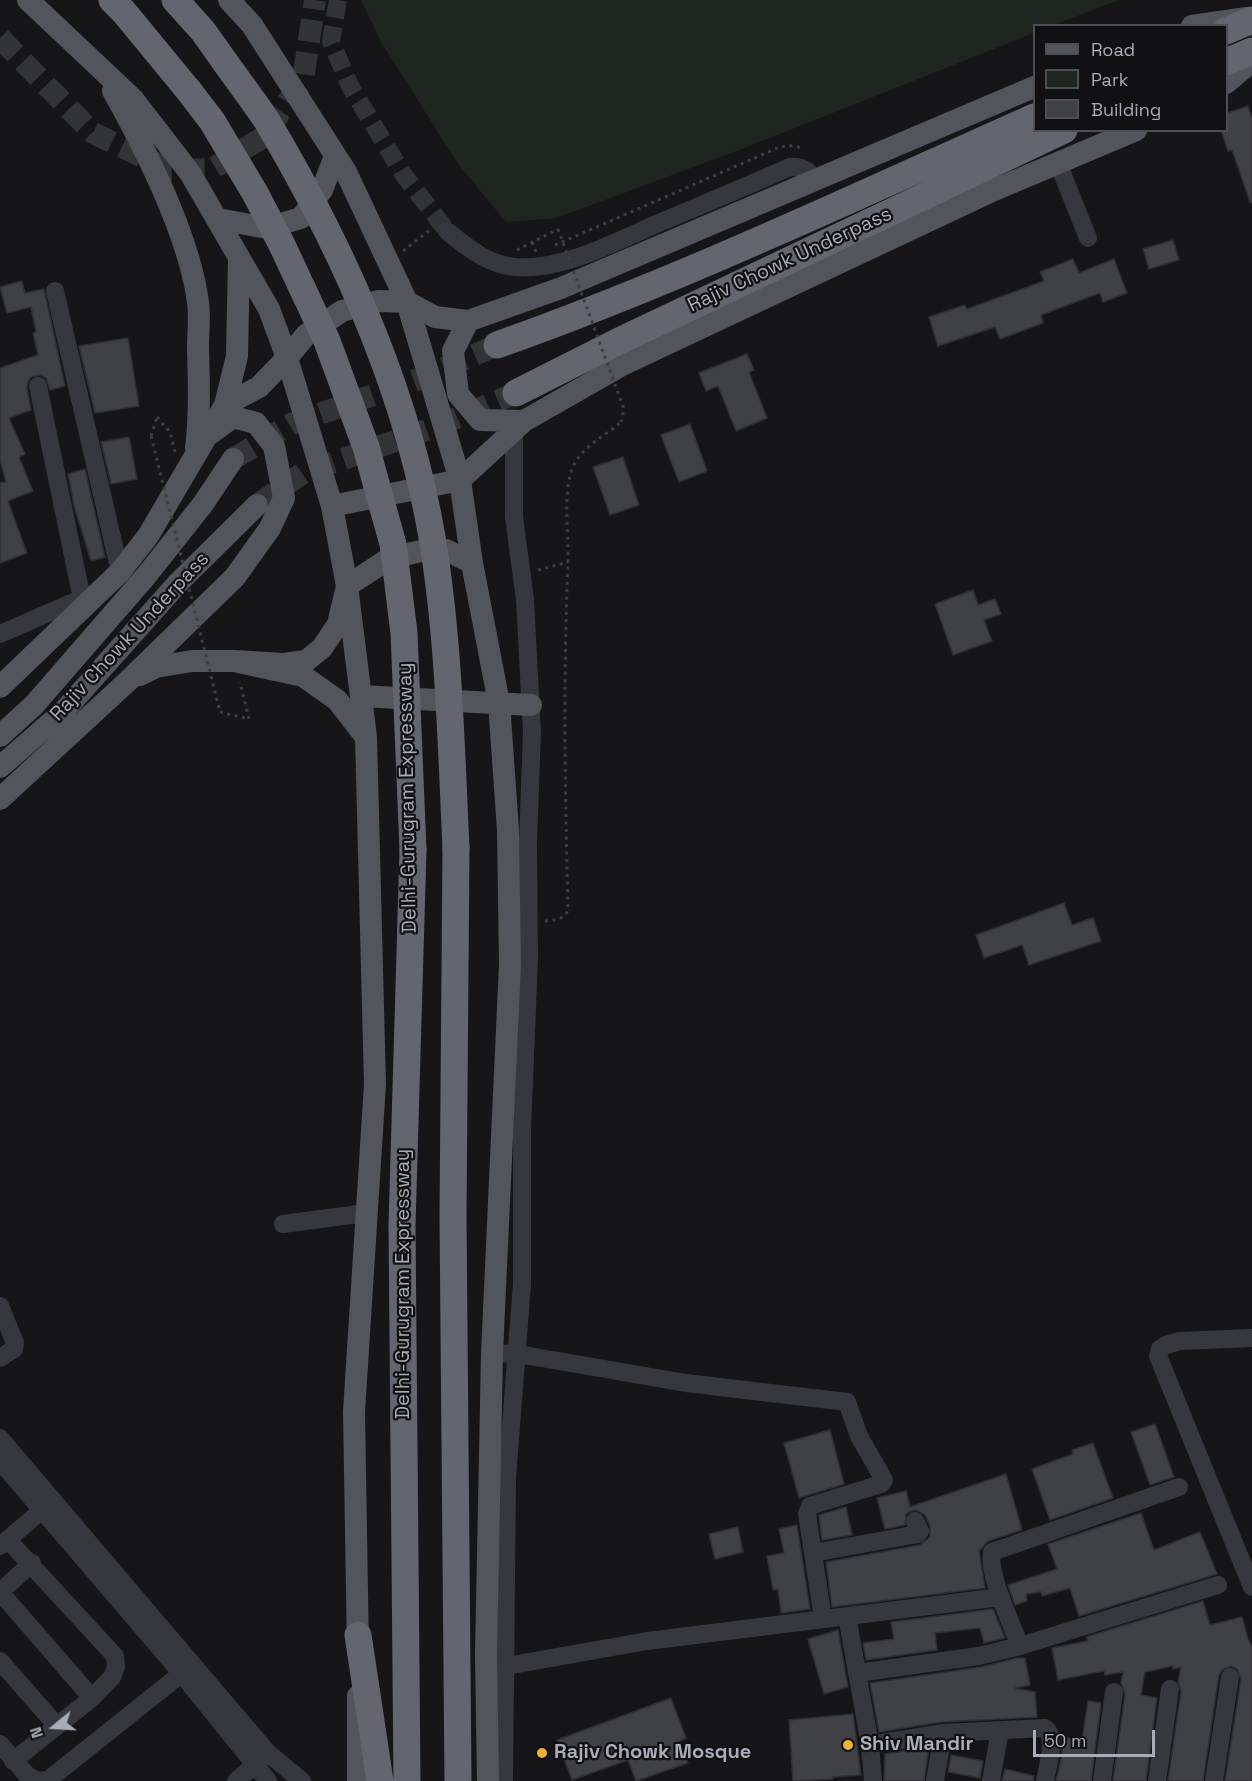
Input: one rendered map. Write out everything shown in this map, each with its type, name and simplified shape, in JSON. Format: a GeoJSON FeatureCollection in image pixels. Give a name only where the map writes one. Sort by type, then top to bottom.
{"type":"FeatureCollection","features":[{"type":"Feature","properties":{"kind":"highway","name":"Delhi-Gurugram Expressway"},"geometry":{"type":"LineString","coordinates":[[111,0],[124,12],[212,121],[255,193],[282,245],[327,341],[366,447],[393,544],[404,633],[413,850],[402,1225],[407,1781]]}},
{"type":"Feature","properties":{"kind":"highway","name":"Delhi-Gurugram Expressway"},"geometry":{"type":"LineString","coordinates":[[175,0],[203,31],[266,120],[326,228],[373,336],[408,435],[431,535],[444,628],[456,848],[453,1216],[458,1781]]}},
{"type":"Feature","properties":{"kind":"highway"},"geometry":{"type":"LineString","coordinates":[[1228,31],[1252,19]]}},
{"type":"Feature","properties":{"kind":"highway"},"geometry":{"type":"LineString","coordinates":[[1228,62],[1252,51]]}},
{"type":"Feature","properties":{"kind":"highway","name":"Rajiv Chowk Underpass"},"geometry":{"type":"LineString","coordinates":[[497,345],[686,272],[1033,118]]}},
{"type":"Feature","properties":{"kind":"highway","name":"Rajiv Chowk Underpass"},"geometry":{"type":"LineString","coordinates":[[516,393],[617,342],[1060,132]]}},
{"type":"Feature","properties":{"kind":"highway"},"geometry":{"type":"LineString","coordinates":[[358,1635],[380,1781]]}},
{"type":"Feature","properties":{"kind":"main road"},"geometry":{"type":"LineString","coordinates":[[28,0],[133,99],[190,172],[269,309],[287,358],[332,506],[347,586],[366,737],[375,1084],[354,1412],[358,1781]]}},
{"type":"Feature","properties":{"kind":"main road"},"geometry":{"type":"LineString","coordinates":[[229,0],[252,25],[346,172],[407,302],[460,480],[472,563],[499,703],[508,830],[510,964],[492,1353],[495,1668],[488,1781]]}},
{"type":"Feature","properties":{"kind":"main road"},"geometry":{"type":"LineString","coordinates":[[251,0],[252,25]]}},
{"type":"Feature","properties":{"kind":"main road"},"geometry":{"type":"LineString","coordinates":[[1209,24],[1252,19]]}},
{"type":"Feature","properties":{"kind":"main road"},"geometry":{"type":"LineString","coordinates":[[1228,82],[1252,61]]}},
{"type":"Feature","properties":{"kind":"main road"},"geometry":{"type":"LineString","coordinates":[[98,66],[142,144],[176,224],[189,262],[198,302],[201,447]]}},
{"type":"Feature","properties":{"kind":"main road"},"geometry":{"type":"LineString","coordinates":[[225,405],[259,387],[306,335],[342,311],[378,301],[407,302],[435,317],[468,321],[561,288],[1033,88]]}},
{"type":"Feature","properties":{"kind":"main road"},"geometry":{"type":"LineString","coordinates":[[332,506],[460,480],[519,425],[624,364],[994,190],[1131,132]]}},
{"type":"Feature","properties":{"kind":"main road"},"geometry":{"type":"LineString","coordinates":[[218,219],[267,228],[301,218],[322,190],[335,156]]}},
{"type":"Feature","properties":{"kind":"main road"},"geometry":{"type":"LineString","coordinates":[[0,687],[92,595],[120,572],[148,536],[225,405],[237,356],[239,257]]}},
{"type":"Feature","properties":{"kind":"main road"},"geometry":{"type":"LineString","coordinates":[[468,321],[453,351],[458,394],[480,420],[519,425]]}},
{"type":"Feature","properties":{"kind":"main road"},"geometry":{"type":"LineString","coordinates":[[0,800],[235,577],[270,528],[284,498],[274,446],[256,423],[232,417],[201,447]]}},
{"type":"Feature","properties":{"kind":"main road","name":"Rajiv Chowk Underpass"},"geometry":{"type":"LineString","coordinates":[[0,736],[34,705],[146,576],[202,504],[233,459]]}},
{"type":"Feature","properties":{"kind":"main road","name":"Rajiv Chowk Underpass"},"geometry":{"type":"LineString","coordinates":[[0,767],[63,712],[178,583],[257,505]]}},
{"type":"Feature","properties":{"kind":"main road"},"geometry":{"type":"LineString","coordinates":[[128,681],[156,667],[192,661],[283,664],[306,661],[322,648],[338,624],[347,586],[390,558],[421,551],[446,550],[472,563]]}},
{"type":"Feature","properties":{"kind":"main road"},"geometry":{"type":"LineString","coordinates":[[234,661],[303,676],[337,700],[366,737]]}},
{"type":"Feature","properties":{"kind":"main road"},"geometry":{"type":"LineString","coordinates":[[361,696],[531,705]]}},
{"type":"Feature","properties":{"kind":"street"},"geometry":{"type":"LineString","coordinates":[[1058,163],[1088,238]]}},
{"type":"Feature","properties":{"kind":"street"},"geometry":{"type":"LineString","coordinates":[[447,231],[476,254],[496,263],[514,267],[546,266],[587,254],[790,167],[799,166],[820,178]]}},
{"type":"Feature","properties":{"kind":"street"},"geometry":{"type":"LineString","coordinates":[[55,291],[120,572]]}},
{"type":"Feature","properties":{"kind":"street"},"geometry":{"type":"LineString","coordinates":[[1,630],[92,595],[38,386]]}},
{"type":"Feature","properties":{"kind":"street"},"geometry":{"type":"LineString","coordinates":[[504,1781],[495,1668],[508,1454],[522,1284],[522,1129],[530,923],[528,843],[531,705],[525,600],[514,517],[519,425]]}},
{"type":"Feature","properties":{"kind":"street"},"geometry":{"type":"LineString","coordinates":[[283,1224],[366,1214]]}},
{"type":"Feature","properties":{"kind":"street"},"geometry":{"type":"LineString","coordinates":[[0,1306],[15,1343],[14,1349],[0,1358]]}},
{"type":"Feature","properties":{"kind":"street"},"geometry":{"type":"LineString","coordinates":[[1252,1338],[1173,1342],[1160,1349],[1158,1356],[1252,1587]]}},
{"type":"Feature","properties":{"kind":"street"},"geometry":{"type":"LineString","coordinates":[[492,1353],[518,1354],[686,1383],[847,1402],[859,1436],[884,1480],[881,1484],[810,1506],[807,1514],[823,1619]]}},
{"type":"Feature","properties":{"kind":"street"},"geometry":{"type":"LineString","coordinates":[[0,1438],[187,1670],[262,1759],[302,1781]]}},
{"type":"Feature","properties":{"kind":"street"},"geometry":{"type":"LineString","coordinates":[[0,1461],[41,1511],[187,1670]]}},
{"type":"Feature","properties":{"kind":"street"},"geometry":{"type":"LineString","coordinates":[[1020,1646],[1001,1597],[990,1560],[992,1552],[1179,1487]]}},
{"type":"Feature","properties":{"kind":"street"},"geometry":{"type":"LineString","coordinates":[[13,1761],[92,1698],[112,1677],[116,1667],[115,1656],[32,1563],[4,1543],[41,1511]]}},
{"type":"Feature","properties":{"kind":"street"},"geometry":{"type":"LineString","coordinates":[[813,1553],[918,1534],[920,1531],[915,1521]]}},
{"type":"Feature","properties":{"kind":"street"},"geometry":{"type":"LineString","coordinates":[[32,1563],[0,1592],[92,1698]]}},
{"type":"Feature","properties":{"kind":"street"},"geometry":{"type":"LineString","coordinates":[[857,1673],[979,1656],[1020,1646],[1218,1586]]}},
{"type":"Feature","properties":{"kind":"street"},"geometry":{"type":"LineString","coordinates":[[495,1668],[647,1641],[1001,1597]]}},
{"type":"Feature","properties":{"kind":"street"},"geometry":{"type":"LineString","coordinates":[[847,1617],[870,1745],[873,1781]]}},
{"type":"Feature","properties":{"kind":"street"},"geometry":{"type":"LineString","coordinates":[[0,1661],[57,1726]]}},
{"type":"Feature","properties":{"kind":"street"},"geometry":{"type":"LineString","coordinates":[[0,1744],[27,1776],[38,1781],[48,1780],[187,1670]]}},
{"type":"Feature","properties":{"kind":"street"},"geometry":{"type":"LineString","coordinates":[[1214,1781],[1230,1677]]}},
{"type":"Feature","properties":{"kind":"street"},"geometry":{"type":"LineString","coordinates":[[1157,1781],[1170,1689]]}},
{"type":"Feature","properties":{"kind":"street"},"geometry":{"type":"LineString","coordinates":[[1102,1781],[1114,1692]]}},
{"type":"Feature","properties":{"kind":"street"},"geometry":{"type":"LineString","coordinates":[[870,1745],[943,1733],[1045,1728],[1050,1732],[1052,1740],[1045,1781]]}},
{"type":"Feature","properties":{"kind":"street"},"geometry":{"type":"LineString","coordinates":[[991,1781],[1000,1731]]}},
{"type":"Feature","properties":{"kind":"street"},"geometry":{"type":"LineString","coordinates":[[935,1781],[943,1733]]}},
{"type":"Feature","properties":{"kind":"street"},"geometry":{"type":"LineString","coordinates":[[236,1781],[262,1759]]}},
{"type":"Feature","properties":{"kind":"street"},"geometry":{"type":"LineString","coordinates":[[262,1759],[268,1781]]}},
{"type":"Feature","properties":{"kind":"path"},"geometry":{"type":"LineString","coordinates":[[547,248],[780,147],[789,145],[800,148],[820,178]]}},
{"type":"Feature","properties":{"kind":"path"},"geometry":{"type":"LineString","coordinates":[[530,923],[561,918],[567,910],[564,688],[570,474],[575,462],[585,449],[621,422],[624,410],[558,229],[532,242],[537,253]]}},
{"type":"Feature","properties":{"kind":"path"},"geometry":{"type":"LineString","coordinates":[[182,479],[170,432],[157,417],[151,436],[220,712],[249,719],[234,661]]}},
{"type":"Feature","properties":{"kind":"path"},"geometry":{"type":"LineString","coordinates":[[520,574],[568,562]]}},
{"type":"Feature","properties":{"kind":"green space"},"geometry":{"type":"Polygon","coordinates":[[[361,0],[1119,0],[1057,24],[1033,24],[1033,33],[742,149],[557,218],[506,222],[458,164],[381,42],[361,0]]]}},
{"type":"Feature","properties":{"kind":"building"},"geometry":{"type":"Polygon","coordinates":[[[1248,106],[1252,119],[1252,202],[1250,202],[1232,150],[1228,151],[1222,132],[1228,132],[1228,113],[1248,106]]]}},
{"type":"Feature","properties":{"kind":"building"},"geometry":{"type":"Polygon","coordinates":[[[1173,240],[1179,260],[1149,269],[1143,249],[1173,240]]]}},
{"type":"Feature","properties":{"kind":"building"},"geometry":{"type":"Polygon","coordinates":[[[1073,259],[1079,273],[1114,259],[1127,293],[1103,302],[1100,293],[1041,315],[1043,323],[1000,339],[995,327],[938,346],[929,317],[965,305],[967,309],[1044,281],[1040,272],[1073,259]]]}},
{"type":"Feature","properties":{"kind":"building"},"geometry":{"type":"Polygon","coordinates":[[[22,281],[25,293],[44,289],[65,386],[50,390],[46,378],[41,375],[31,377],[27,388],[31,410],[9,418],[25,454],[19,457],[33,491],[8,501],[27,553],[0,563],[0,483],[6,482],[0,461],[0,368],[38,355],[31,307],[7,313],[0,287],[22,281]]]}},
{"type":"Feature","properties":{"kind":"building"},"geometry":{"type":"Polygon","coordinates":[[[128,338],[139,406],[95,413],[79,346],[128,338]]]}},
{"type":"Feature","properties":{"kind":"building"},"geometry":{"type":"Polygon","coordinates":[[[747,354],[754,370],[749,372],[767,418],[736,431],[718,386],[706,391],[699,373],[747,354]]]}},
{"type":"Feature","properties":{"kind":"building"},"geometry":{"type":"Polygon","coordinates":[[[690,424],[707,471],[679,482],[661,435],[690,424]]]}},
{"type":"Feature","properties":{"kind":"building"},"geometry":{"type":"Polygon","coordinates":[[[129,437],[137,479],[111,484],[101,442],[129,437]]]}},
{"type":"Feature","properties":{"kind":"building"},"geometry":{"type":"Polygon","coordinates":[[[623,457],[639,505],[610,515],[593,467],[623,457]]]}},
{"type":"Feature","properties":{"kind":"building"},"geometry":{"type":"Polygon","coordinates":[[[85,469],[105,557],[91,561],[74,506],[68,474],[85,469]]]}},
{"type":"Feature","properties":{"kind":"building"},"geometry":{"type":"Polygon","coordinates":[[[973,590],[978,605],[995,599],[1001,614],[984,620],[992,641],[953,655],[935,604],[973,590]]]}},
{"type":"Feature","properties":{"kind":"building"},"geometry":{"type":"Polygon","coordinates":[[[1064,903],[1072,925],[1093,918],[1101,941],[1029,965],[1022,945],[984,958],[976,935],[1064,903]]]}},
{"type":"Feature","properties":{"kind":"building"},"geometry":{"type":"Polygon","coordinates":[[[1155,1424],[1174,1477],[1150,1485],[1131,1432],[1155,1424]]]}},
{"type":"Feature","properties":{"kind":"building"},"geometry":{"type":"Polygon","coordinates":[[[830,1430],[844,1484],[799,1498],[784,1443],[830,1430]]]}},
{"type":"Feature","properties":{"kind":"building"},"geometry":{"type":"Polygon","coordinates":[[[1093,1443],[1113,1498],[1050,1520],[1032,1469],[1073,1454],[1072,1450],[1093,1443]]]}},
{"type":"Feature","properties":{"kind":"building"},"geometry":{"type":"Polygon","coordinates":[[[1006,1474],[1022,1530],[988,1541],[979,1551],[985,1588],[832,1607],[826,1562],[920,1545],[930,1537],[930,1526],[925,1515],[916,1510],[906,1514],[905,1525],[885,1529],[877,1498],[906,1491],[910,1507],[1006,1474]]]}},
{"type":"Feature","properties":{"kind":"building"},"geometry":{"type":"Polygon","coordinates":[[[846,1507],[852,1535],[822,1540],[819,1515],[846,1507]]]}},
{"type":"Feature","properties":{"kind":"building"},"geometry":{"type":"Polygon","coordinates":[[[1141,1513],[1154,1550],[1200,1532],[1217,1574],[1079,1616],[1070,1588],[1042,1596],[1041,1592],[1026,1594],[1027,1601],[1015,1605],[1008,1585],[1057,1569],[1048,1544],[1141,1513]]]}},
{"type":"Feature","properties":{"kind":"building"},"geometry":{"type":"Polygon","coordinates":[[[797,1525],[810,1609],[781,1613],[778,1589],[773,1590],[767,1556],[784,1553],[779,1529],[797,1525]]]}},
{"type":"Feature","properties":{"kind":"building"},"geometry":{"type":"Polygon","coordinates":[[[738,1527],[743,1552],[715,1559],[709,1534],[738,1527]]]}},
{"type":"Feature","properties":{"kind":"building"},"geometry":{"type":"Polygon","coordinates":[[[1203,1601],[1210,1625],[1242,1617],[1252,1647],[1252,1781],[1225,1781],[1241,1679],[1237,1669],[1231,1666],[1222,1670],[1219,1675],[1203,1781],[1168,1781],[1181,1691],[1178,1682],[1181,1667],[1173,1669],[1173,1666],[1145,1672],[1141,1695],[1157,1698],[1146,1781],[1113,1781],[1125,1694],[1121,1683],[1123,1672],[1105,1675],[1104,1671],[1058,1680],[1052,1648],[1088,1641],[1086,1637],[1203,1601]]]}},
{"type":"Feature","properties":{"kind":"building"},"geometry":{"type":"Polygon","coordinates":[[[993,1609],[1005,1638],[984,1643],[980,1628],[935,1633],[937,1650],[866,1660],[863,1643],[894,1639],[891,1622],[993,1609]]]}},
{"type":"Feature","properties":{"kind":"building"},"geometry":{"type":"Polygon","coordinates":[[[838,1630],[848,1687],[824,1694],[808,1639],[838,1630]]]}},
{"type":"Feature","properties":{"kind":"building"},"geometry":{"type":"Polygon","coordinates":[[[1025,1658],[1030,1685],[1015,1688],[1035,1692],[1037,1717],[942,1722],[879,1732],[870,1683],[981,1667],[1025,1658]]]}},
{"type":"Feature","properties":{"kind":"building"},"geometry":{"type":"Polygon","coordinates":[[[671,1698],[686,1738],[680,1741],[688,1763],[636,1781],[628,1760],[572,1780],[557,1740],[671,1698]]]}},
{"type":"Feature","properties":{"kind":"building"},"geometry":{"type":"Polygon","coordinates":[[[1088,1701],[1101,1703],[1091,1781],[1056,1781],[1062,1754],[1062,1737],[1082,1740],[1088,1701]]]}},
{"type":"Feature","properties":{"kind":"building"},"geometry":{"type":"Polygon","coordinates":[[[853,1714],[861,1775],[793,1781],[789,1720],[853,1714]]]}},
{"type":"Feature","properties":{"kind":"building"},"geometry":{"type":"Polygon","coordinates":[[[929,1747],[924,1781],[884,1781],[885,1754],[929,1747]]]}},
{"type":"Feature","properties":{"kind":"building"},"geometry":{"type":"Polygon","coordinates":[[[951,1755],[983,1761],[980,1778],[948,1772],[951,1755]]]}},
{"type":"Feature","properties":{"kind":"building"},"geometry":{"type":"Polygon","coordinates":[[[1005,1769],[1034,1776],[1033,1781],[1002,1781],[1005,1769]]]}},
{"type":"Feature","properties":{"kind":"tunnel"},"geometry":{"type":"LineString","coordinates":[[0,38],[93,133],[170,170],[212,169],[262,138],[303,80],[315,0]]}},
{"type":"Feature","properties":{"kind":"tunnel"},"geometry":{"type":"LineString","coordinates":[[338,0],[331,41],[350,86],[403,174],[447,231]]}},
{"type":"Feature","properties":{"kind":"tunnel"},"geometry":{"type":"LineString","coordinates":[[233,459],[291,424],[419,379],[497,345]]}},
{"type":"Feature","properties":{"kind":"tunnel"},"geometry":{"type":"LineString","coordinates":[[257,505],[303,473],[435,427],[516,393]]}},
{"type":"Feature","properties":{"kind":"place","name":"Shiv Mandir"},"geometry":{"type":"Point","coordinates":[848,1745]}},
{"type":"Feature","properties":{"kind":"place","name":"Rajiv Chowk Mosque"},"geometry":{"type":"Point","coordinates":[542,1753]}}]}
